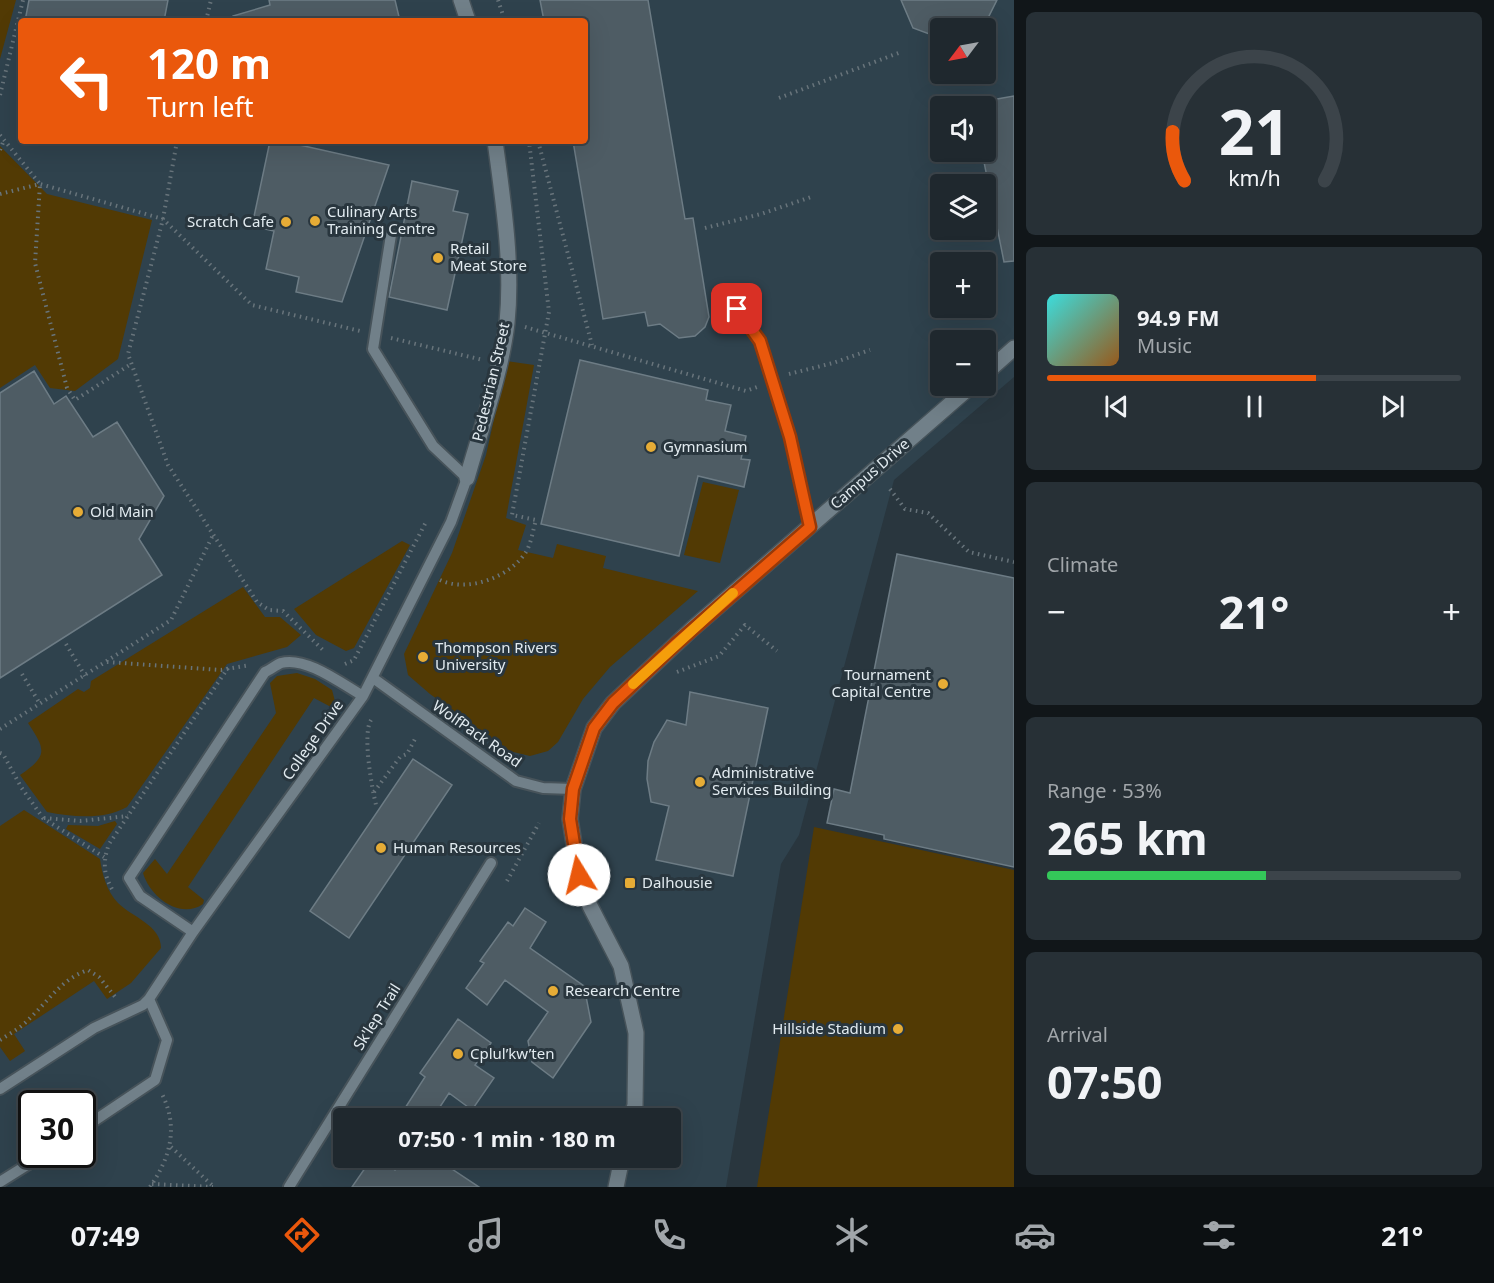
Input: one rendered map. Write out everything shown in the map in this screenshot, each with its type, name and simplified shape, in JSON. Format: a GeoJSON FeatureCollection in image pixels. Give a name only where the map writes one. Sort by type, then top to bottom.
{"type":"FeatureCollection","features":[{"type":"Feature","properties":{"kind":"street"},"geometry":{"type":"LineString","coordinates":[[461,0],[467,18]]}},
{"type":"Feature","properties":{"kind":"street","name":"Pedestrian Street"},"geometry":{"type":"LineString","coordinates":[[467,478],[507,323],[507,245],[495,144]]}},
{"type":"Feature","properties":{"kind":"street"},"geometry":{"type":"LineString","coordinates":[[996,364],[1014,348]]}},
{"type":"Feature","properties":{"kind":"street","name":"Campus Drive"},"geometry":{"type":"LineString","coordinates":[[634,1108],[636,1033],[621,966],[590,906],[579,875],[570,819],[573,789],[594,728],[613,703],[692,629],[960,396]]}},
{"type":"Feature","properties":{"kind":"street"},"geometry":{"type":"LineString","coordinates":[[616,1187],[620,1168]]}},
{"type":"Feature","properties":{"kind":"lane"},"geometry":{"type":"LineString","coordinates":[[391,235],[373,349],[433,446],[467,478]]}},
{"type":"Feature","properties":{"kind":"lane"},"geometry":{"type":"LineString","coordinates":[[726,294],[760,341],[790,437],[810,527]]}},
{"type":"Feature","properties":{"kind":"lane","name":"College Drive"},"geometry":{"type":"LineString","coordinates":[[149,999],[193,932],[374,678],[451,522],[467,478]]}},
{"type":"Feature","properties":{"kind":"lane"},"geometry":{"type":"LineString","coordinates":[[193,932],[140,896],[129,878],[265,672],[282,663],[298,664],[319,670],[363,696]]}},
{"type":"Feature","properties":{"kind":"lane","name":"WolfPack Road"},"geometry":{"type":"LineString","coordinates":[[374,678],[516,781],[543,788],[573,789]]}},
{"type":"Feature","properties":{"kind":"lane","name":"Sk'lep Trail"},"geometry":{"type":"LineString","coordinates":[[289,1187],[491,863]]}},
{"type":"Feature","properties":{"kind":"lane"},"geometry":{"type":"LineString","coordinates":[[0,1089],[94,1028],[143,1005],[149,999],[167,1040],[155,1080],[96,1120]]}},
{"type":"Feature","properties":{"kind":"lane"},"geometry":{"type":"LineString","coordinates":[[0,1182],[22,1168]]}},
{"type":"Feature","properties":{"kind":"path"},"geometry":{"type":"LineString","coordinates":[[19,18],[23,0]]}},
{"type":"Feature","properties":{"kind":"path"},"geometry":{"type":"LineString","coordinates":[[207,18],[211,0]]}},
{"type":"Feature","properties":{"kind":"path"},"geometry":{"type":"LineString","coordinates":[[498,0],[504,18]]}},
{"type":"Feature","properties":{"kind":"path"},"geometry":{"type":"LineString","coordinates":[[0,95],[18,21]]}},
{"type":"Feature","properties":{"kind":"path"},"geometry":{"type":"LineString","coordinates":[[779,98],[901,52]]}},
{"type":"Feature","properties":{"kind":"path"},"geometry":{"type":"LineString","coordinates":[[0,135],[40,184],[35,263],[67,388],[75,400],[132,364]]}},
{"type":"Feature","properties":{"kind":"path"},"geometry":{"type":"LineString","coordinates":[[0,150],[4,140]]}},
{"type":"Feature","properties":{"kind":"path"},"geometry":{"type":"LineString","coordinates":[[176,144],[163,219],[128,354],[168,465],[257,602],[269,610],[283,611],[323,648],[330,660]]}},
{"type":"Feature","properties":{"kind":"path"},"geometry":{"type":"LineString","coordinates":[[426,573],[446,583],[470,584],[497,577],[526,552],[536,520],[512,515],[549,312],[529,144]]}},
{"type":"Feature","properties":{"kind":"path"},"geometry":{"type":"LineString","coordinates":[[539,144],[592,345]]}},
{"type":"Feature","properties":{"kind":"path"},"geometry":{"type":"LineString","coordinates":[[0,194],[40,184],[163,219],[252,305],[498,363]]}},
{"type":"Feature","properties":{"kind":"path"},"geometry":{"type":"LineString","coordinates":[[705,228],[761,214],[814,196]]}},
{"type":"Feature","properties":{"kind":"path"},"geometry":{"type":"LineString","coordinates":[[529,328],[746,391],[870,350]]}},
{"type":"Feature","properties":{"kind":"path"},"geometry":{"type":"LineString","coordinates":[[890,489],[905,508],[928,513],[969,552],[1014,562]]}},
{"type":"Feature","properties":{"kind":"path"},"geometry":{"type":"LineString","coordinates":[[337,662],[343,665],[354,660],[427,520]]}},
{"type":"Feature","properties":{"kind":"path"},"geometry":{"type":"LineString","coordinates":[[0,729],[171,620],[214,533]]}},
{"type":"Feature","properties":{"kind":"path"},"geometry":{"type":"LineString","coordinates":[[676,673],[719,656],[745,625],[777,651]]}},
{"type":"Feature","properties":{"kind":"path"},"geometry":{"type":"LineString","coordinates":[[66,644],[85,676]]}},
{"type":"Feature","properties":{"kind":"path"},"geometry":{"type":"LineString","coordinates":[[107,662],[228,668],[257,662]]}},
{"type":"Feature","properties":{"kind":"path"},"geometry":{"type":"LineString","coordinates":[[117,895],[105,876],[104,857],[109,844],[228,668]]}},
{"type":"Feature","properties":{"kind":"path"},"geometry":{"type":"LineString","coordinates":[[22,674],[40,704]]}},
{"type":"Feature","properties":{"kind":"path"},"geometry":{"type":"LineString","coordinates":[[376,712],[368,723],[373,793],[376,805]]}},
{"type":"Feature","properties":{"kind":"path"},"geometry":{"type":"LineString","coordinates":[[373,793],[400,757],[407,754],[416,740]]}},
{"type":"Feature","properties":{"kind":"path"},"geometry":{"type":"LineString","coordinates":[[0,753],[43,818],[104,857]]}},
{"type":"Feature","properties":{"kind":"path"},"geometry":{"type":"LineString","coordinates":[[43,818],[80,821],[128,816]]}},
{"type":"Feature","properties":{"kind":"path"},"geometry":{"type":"LineString","coordinates":[[507,881],[539,823]]}},
{"type":"Feature","properties":{"kind":"path"},"geometry":{"type":"LineString","coordinates":[[0,1040],[28,1020],[60,985],[74,975],[88,970],[99,976],[115,999],[121,996]]}},
{"type":"Feature","properties":{"kind":"path"},"geometry":{"type":"LineString","coordinates":[[155,1080],[172,1126],[170,1153],[151,1186],[214,1187]]}},
{"type":"Feature","properties":{"kind":"path"},"geometry":{"type":"LineString","coordinates":[[170,1147],[214,1187]]}},
{"type":"Feature","properties":{"kind":"shaded area","name":"Thompson Rivers University"},"geometry":{"type":"Polygon","coordinates":[[[0,0],[1014,0],[1014,377],[996,392],[996,330],[930,330],[930,396],[992,396],[894,480],[799,835],[781,864],[726,1187],[0,1187],[0,0]]]}},
{"type":"Feature","properties":{"kind":"shaded area"},"geometry":{"type":"Polygon","coordinates":[[[0,0],[16,0],[0,59],[0,0]]]}},
{"type":"Feature","properties":{"kind":"shaded area"},"geometry":{"type":"Polygon","coordinates":[[[0,146],[47,194],[152,220],[118,359],[75,391],[50,388],[35,365],[0,388],[0,146]]]}},
{"type":"Feature","properties":{"kind":"shaded area"},"geometry":{"type":"Polygon","coordinates":[[[507,361],[534,365],[506,518],[526,525],[518,550],[553,558],[557,544],[606,556],[603,568],[698,591],[610,667],[583,699],[558,742],[548,751],[530,756],[509,751],[430,694],[408,675],[404,654],[452,553],[486,455],[507,361]]]}},
{"type":"Feature","properties":{"kind":"shaded area"},"geometry":{"type":"Polygon","coordinates":[[[703,482],[739,490],[720,563],[684,555],[703,482]]]}},
{"type":"Feature","properties":{"kind":"shaded area"},"geometry":{"type":"Polygon","coordinates":[[[402,541],[410,545],[354,648],[346,651],[316,635],[294,609],[402,541]]]}},
{"type":"Feature","properties":{"kind":"shaded area"},"geometry":{"type":"Polygon","coordinates":[[[243,587],[265,617],[280,617],[301,635],[287,647],[227,664],[127,807],[98,816],[47,812],[20,775],[36,763],[41,752],[41,746],[28,723],[78,689],[84,692],[90,688],[91,681],[243,587]]]}},
{"type":"Feature","properties":{"kind":"shaded area"},"geometry":{"type":"Polygon","coordinates":[[[297,673],[315,679],[332,690],[336,705],[331,707],[314,698],[188,887],[204,900],[203,904],[194,908],[176,908],[159,898],[143,873],[155,859],[167,874],[276,713],[270,683],[277,676],[297,673]]]}},
{"type":"Feature","properties":{"kind":"shaded area"},"geometry":{"type":"Polygon","coordinates":[[[24,810],[100,859],[102,871],[114,899],[151,927],[160,940],[161,948],[131,983],[107,999],[94,981],[14,1034],[25,1051],[10,1061],[0,1047],[0,826],[24,810]]]}},
{"type":"Feature","properties":{"kind":"shaded area"},"geometry":{"type":"Polygon","coordinates":[[[115,821],[117,824],[100,849],[66,829],[68,825],[98,826],[115,821]]]}},
{"type":"Feature","properties":{"kind":"shaded area","name":"Hillside Stadium"},"geometry":{"type":"Polygon","coordinates":[[[814,827],[1014,870],[1014,1187],[757,1187],[814,827]]]}},
{"type":"Feature","properties":{"kind":"building"},"geometry":{"type":"Polygon","coordinates":[[[29,0],[168,0],[165,18],[26,18],[29,0]]]}},
{"type":"Feature","properties":{"kind":"building"},"geometry":{"type":"Polygon","coordinates":[[[269,0],[395,0],[399,18],[233,18],[233,16],[270,5],[269,0]]]}},
{"type":"Feature","properties":{"kind":"building"},"geometry":{"type":"Polygon","coordinates":[[[540,0],[648,0],[685,219],[693,218],[709,317],[705,327],[695,336],[679,338],[660,324],[648,326],[645,312],[603,319],[574,144],[588,144],[588,18],[543,18],[540,0]]]}},
{"type":"Feature","properties":{"kind":"building"},"geometry":{"type":"Polygon","coordinates":[[[901,0],[997,0],[988,18],[930,18],[930,34],[913,28],[901,0]]]}},
{"type":"Feature","properties":{"kind":"building"},"geometry":{"type":"Polygon","coordinates":[[[1014,96],[1014,261],[1004,262],[996,222],[996,174],[986,174],[984,162],[996,162],[996,99],[1014,96]]]}},
{"type":"Feature","properties":{"kind":"building","name":"Culinary Arts Training Centre"},"geometry":{"type":"Polygon","coordinates":[[[269,144],[295,144],[389,165],[342,302],[296,292],[299,277],[266,269],[274,231],[252,226],[269,144]]]}},
{"type":"Feature","properties":{"kind":"building"},"geometry":{"type":"Polygon","coordinates":[[[412,181],[458,191],[453,211],[468,214],[447,310],[389,297],[412,181]]]}},
{"type":"Feature","properties":{"kind":"building","name":"Gymnasium"},"geometry":{"type":"Polygon","coordinates":[[[580,360],[708,390],[706,400],[731,405],[725,431],[746,436],[741,459],[750,460],[744,487],[698,476],[679,556],[541,524],[580,360]]]}},
{"type":"Feature","properties":{"kind":"building","name":"Old Main"},"geometry":{"type":"Polygon","coordinates":[[[34,371],[54,404],[66,396],[93,437],[117,422],[164,496],[139,539],[162,575],[0,678],[0,393],[34,371]]]}},
{"type":"Feature","properties":{"kind":"building","name":"Tournament Capital Centre"},"geometry":{"type":"Polygon","coordinates":[[[897,554],[1014,578],[1014,867],[884,839],[884,835],[827,823],[834,789],[850,793],[897,554]]]}},
{"type":"Feature","properties":{"kind":"building","name":"Administrative Services Building"},"geometry":{"type":"Polygon","coordinates":[[[690,692],[768,708],[733,876],[656,860],[669,806],[651,802],[647,779],[648,761],[654,742],[667,720],[686,725],[690,692]]]}},
{"type":"Feature","properties":{"kind":"building","name":"Human Resources"},"geometry":{"type":"Polygon","coordinates":[[[413,759],[452,785],[349,938],[310,911],[413,759]]]}},
{"type":"Feature","properties":{"kind":"building","name":"Research Centre"},"geometry":{"type":"Polygon","coordinates":[[[525,908],[546,922],[530,948],[584,986],[591,1022],[553,1078],[532,1062],[528,1041],[548,1012],[505,980],[487,1005],[466,988],[484,963],[480,961],[508,922],[513,926],[525,908]]]}},
{"type":"Feature","properties":{"kind":"building","name":"Cplul’kw’ten"},"geometry":{"type":"Polygon","coordinates":[[[458,1019],[491,1043],[475,1065],[494,1078],[473,1108],[469,1108],[449,1093],[439,1108],[405,1108],[425,1077],[420,1073],[458,1019]]]}},
{"type":"Feature","properties":{"kind":"building"},"geometry":{"type":"Polygon","coordinates":[[[365,1168],[395,1170],[397,1168],[450,1168],[479,1187],[352,1187],[365,1168]]]}},
{"type":"Feature","properties":{"kind":"slow traffic"},"geometry":{"type":"LineString","coordinates":[[633,684],[733,593]]}},
{"type":"Feature","properties":{"kind":"place","name":"Culinary Arts Training Centre"},"geometry":{"type":"Point","coordinates":[315,221]}},
{"type":"Feature","properties":{"kind":"place","name":"Scratch Cafe"},"geometry":{"type":"Point","coordinates":[286,222]}},
{"type":"Feature","properties":{"kind":"place","name":"Retail Meat Store"},"geometry":{"type":"Point","coordinates":[438,258]}},
{"type":"Feature","properties":{"kind":"place","name":"Gymnasium"},"geometry":{"type":"Point","coordinates":[651,447]}},
{"type":"Feature","properties":{"kind":"place","name":"Old Main"},"geometry":{"type":"Point","coordinates":[78,512]}},
{"type":"Feature","properties":{"kind":"place","name":"Thompson Rivers University"},"geometry":{"type":"Point","coordinates":[423,657]}},
{"type":"Feature","properties":{"kind":"place","name":"Tournament Capital Centre"},"geometry":{"type":"Point","coordinates":[943,684]}},
{"type":"Feature","properties":{"kind":"place","name":"Administrative Services Building"},"geometry":{"type":"Point","coordinates":[700,782]}},
{"type":"Feature","properties":{"kind":"place","name":"Human Resources"},"geometry":{"type":"Point","coordinates":[381,848]}},
{"type":"Feature","properties":{"kind":"place","name":"Dalhousie"},"geometry":{"type":"Point","coordinates":[630,883]}},
{"type":"Feature","properties":{"kind":"place","name":"Research Centre"},"geometry":{"type":"Point","coordinates":[553,991]}},
{"type":"Feature","properties":{"kind":"place","name":"Hillside Stadium"},"geometry":{"type":"Point","coordinates":[898,1029]}},
{"type":"Feature","properties":{"kind":"place","name":"Cplul’kw’ten"},"geometry":{"type":"Point","coordinates":[458,1054]}},
{"type":"Feature","properties":{"kind":"route"},"geometry":{"type":"LineString","coordinates":[[579,875],[570,819],[573,789],[594,728],[613,703],[692,629],[810,527],[790,437],[760,341],[737,309]]}}]}
